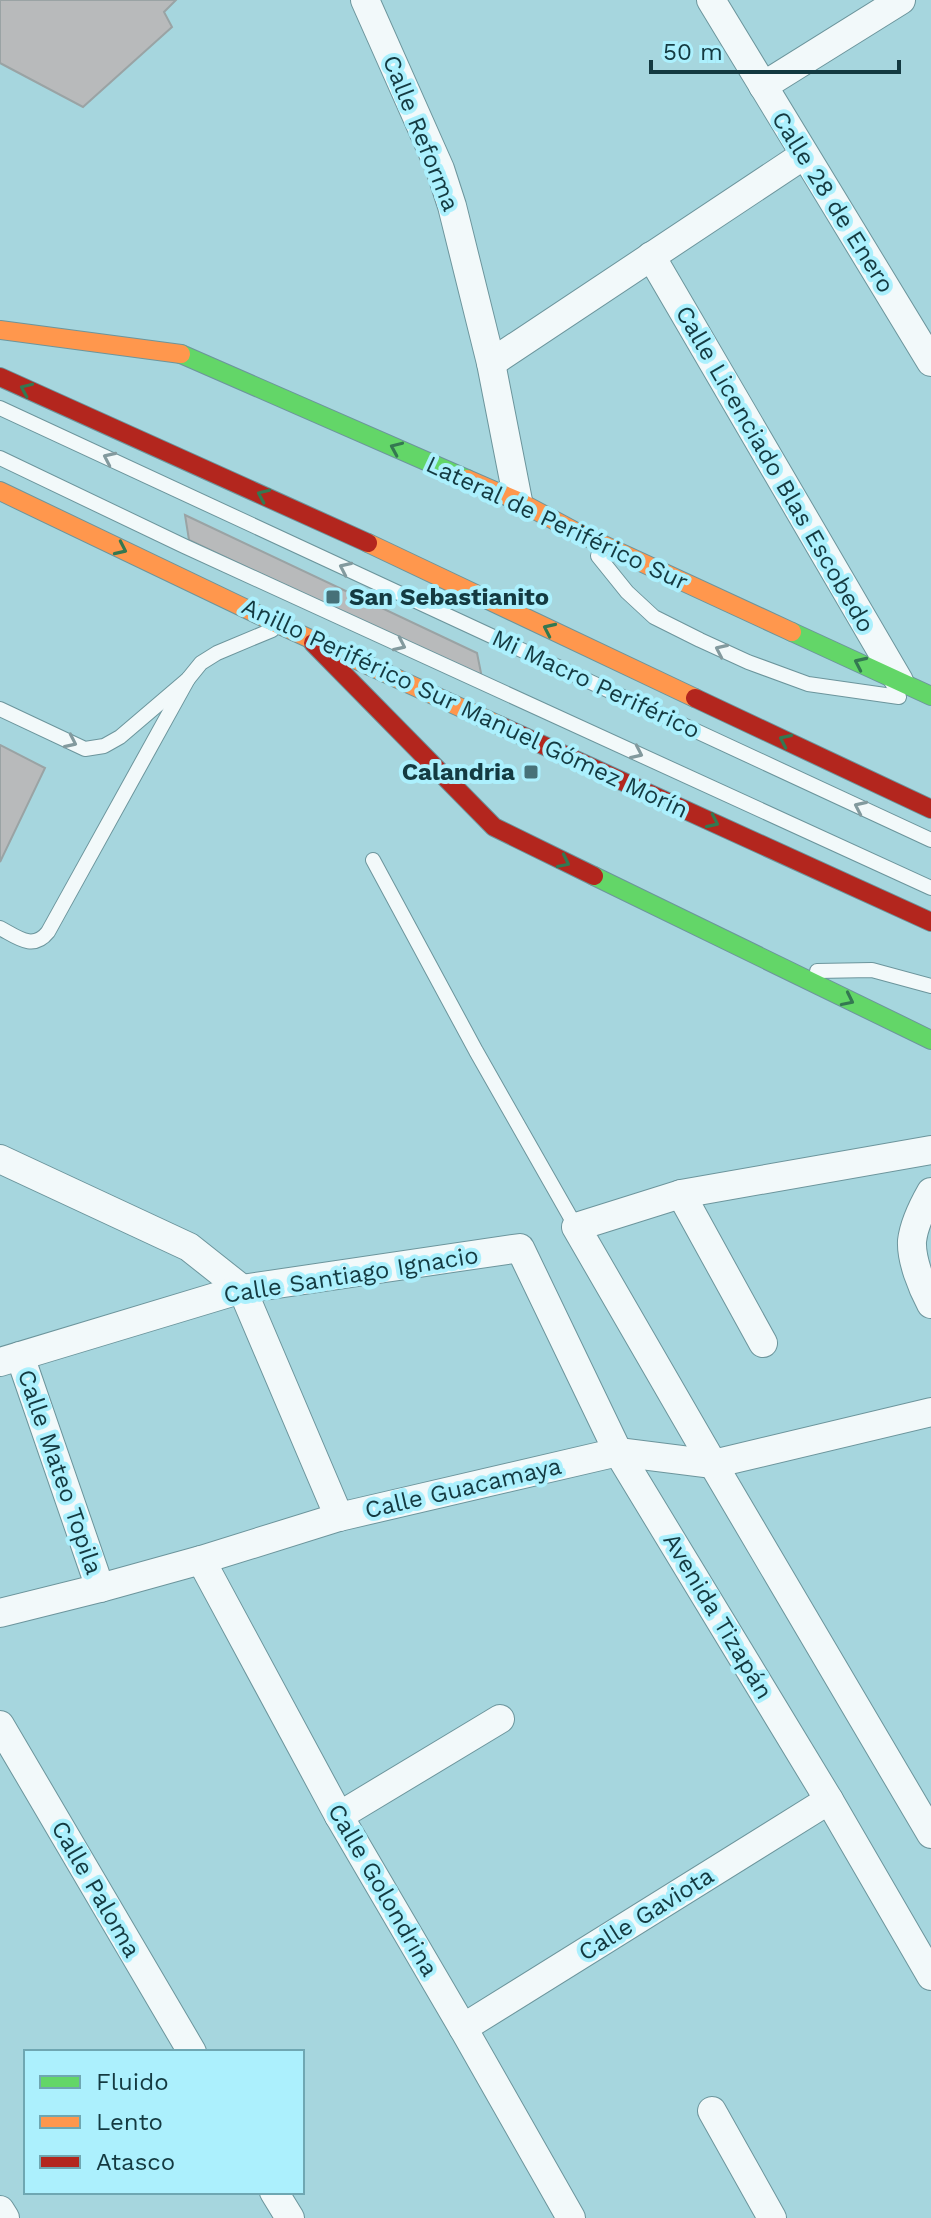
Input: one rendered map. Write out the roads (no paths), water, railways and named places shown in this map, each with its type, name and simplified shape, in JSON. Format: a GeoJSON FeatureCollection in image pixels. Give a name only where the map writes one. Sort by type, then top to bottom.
{"type":"FeatureCollection","features":[{"type":"Feature","properties":{"kind":"main road","name":"Lateral de Periférico Sur"},"geometry":{"type":"LineString","coordinates":[[0,330],[181,354],[518,501],[580,534],[931,696]]}},
{"type":"Feature","properties":{"kind":"main road"},"geometry":{"type":"LineString","coordinates":[[0,377],[357,538],[931,809]]}},
{"type":"Feature","properties":{"kind":"main road","name":"Anillo Periférico Sur Manuel Gómez Morín"},"geometry":{"type":"LineString","coordinates":[[0,491],[282,626],[931,922]]}},
{"type":"Feature","properties":{"kind":"main road"},"geometry":{"type":"LineString","coordinates":[[306,636],[494,827],[931,1040]]}},
{"type":"Feature","properties":{"kind":"street","name":"Calle Reforma"},"geometry":{"type":"LineString","coordinates":[[365,0],[452,206],[491,363],[518,501]]}},
{"type":"Feature","properties":{"kind":"street","name":"Calle 28 de Enero"},"geometry":{"type":"LineString","coordinates":[[711,0],[931,362]]}},
{"type":"Feature","properties":{"kind":"street"},"geometry":{"type":"LineString","coordinates":[[763,86],[901,0]]}},
{"type":"Feature","properties":{"kind":"street"},"geometry":{"type":"LineString","coordinates":[[491,363],[804,155]]}},
{"type":"Feature","properties":{"kind":"street","name":"Calle Licenciado Blas Escobedo"},"geometry":{"type":"LineString","coordinates":[[651,256],[899,681]]}},
{"type":"Feature","properties":{"kind":"street"},"geometry":{"type":"LineString","coordinates":[[931,1150],[681,1194],[576,1227],[931,1834]]}},
{"type":"Feature","properties":{"kind":"street"},"geometry":{"type":"LineString","coordinates":[[0,1159],[189,1247],[242,1289],[339,1517]]}},
{"type":"Feature","properties":{"kind":"street"},"geometry":{"type":"LineString","coordinates":[[931,1192],[912,1243],[921,1281],[931,1304]]}},
{"type":"Feature","properties":{"kind":"street"},"geometry":{"type":"LineString","coordinates":[[681,1194],[763,1343]]}},
{"type":"Feature","properties":{"kind":"street","name":"Calle Santiago Ignacio"},"geometry":{"type":"LineString","coordinates":[[10,1359],[242,1289],[520,1248]]}},
{"type":"Feature","properties":{"kind":"street","name":"Avenida Tizapán"},"geometry":{"type":"LineString","coordinates":[[520,1248],[618,1452],[829,1800],[931,1976]]}},
{"type":"Feature","properties":{"kind":"street","name":"Calle Mateo Topila"},"geometry":{"type":"LineString","coordinates":[[10,1359],[100,1588]]}},
{"type":"Feature","properties":{"kind":"street","name":"Calle Guacamaya"},"geometry":{"type":"LineString","coordinates":[[0,1613],[201,1560],[339,1517],[618,1452],[713,1464],[931,1412]]}},
{"type":"Feature","properties":{"kind":"street","name":"Calle Golondrina"},"geometry":{"type":"LineString","coordinates":[[201,1560],[339,1816],[571,2218]]}},
{"type":"Feature","properties":{"kind":"street"},"geometry":{"type":"LineString","coordinates":[[339,1816],[500,1719]]}},
{"type":"Feature","properties":{"kind":"street","name":"Calle Paloma"},"geometry":{"type":"LineString","coordinates":[[0,1725],[191,2050]]}},
{"type":"Feature","properties":{"kind":"street","name":"Calle Gaviota"},"geometry":{"type":"LineString","coordinates":[[463,2028],[829,1800]]}},
{"type":"Feature","properties":{"kind":"street"},"geometry":{"type":"LineString","coordinates":[[712,2111],[772,2218]]}},
{"type":"Feature","properties":{"kind":"street"},"geometry":{"type":"LineString","coordinates":[[275,2194],[290,2218]]}},
{"type":"Feature","properties":{"kind":"street"},"geometry":{"type":"LineString","coordinates":[[0,2210],[5,2218]]}},
{"type":"Feature","properties":{"kind":"lane","name":"Mi Macro Periférico"},"geometry":{"type":"LineString","coordinates":[[0,408],[931,840]]}},
{"type":"Feature","properties":{"kind":"lane","name":"Mi Macro Periférico"},"geometry":{"type":"LineString","coordinates":[[0,458],[184,546],[931,888]]}},
{"type":"Feature","properties":{"kind":"lane"},"geometry":{"type":"LineString","coordinates":[[580,534],[627,592],[654,617],[700,640],[808,684],[931,702]]}},
{"type":"Feature","properties":{"kind":"lane"},"geometry":{"type":"LineString","coordinates":[[0,928],[32,942],[48,932],[188,679],[201,663],[217,653],[282,626]]}},
{"type":"Feature","properties":{"kind":"lane"},"geometry":{"type":"LineString","coordinates":[[0,709],[85,749],[94,748],[120,737],[188,679]]}},
{"type":"Feature","properties":{"kind":"lane"},"geometry":{"type":"LineString","coordinates":[[373,860],[576,1227]]}},
{"type":"Feature","properties":{"kind":"lane"},"geometry":{"type":"LineString","coordinates":[[789,971],[872,970],[931,986]]}},
{"type":"Feature","properties":{"kind":"place","name":"San Sebastianito"},"geometry":{"type":"Point","coordinates":[333,597]}},
{"type":"Feature","properties":{"kind":"place","name":"Calandria"},"geometry":{"type":"Point","coordinates":[531,772]}}]}
